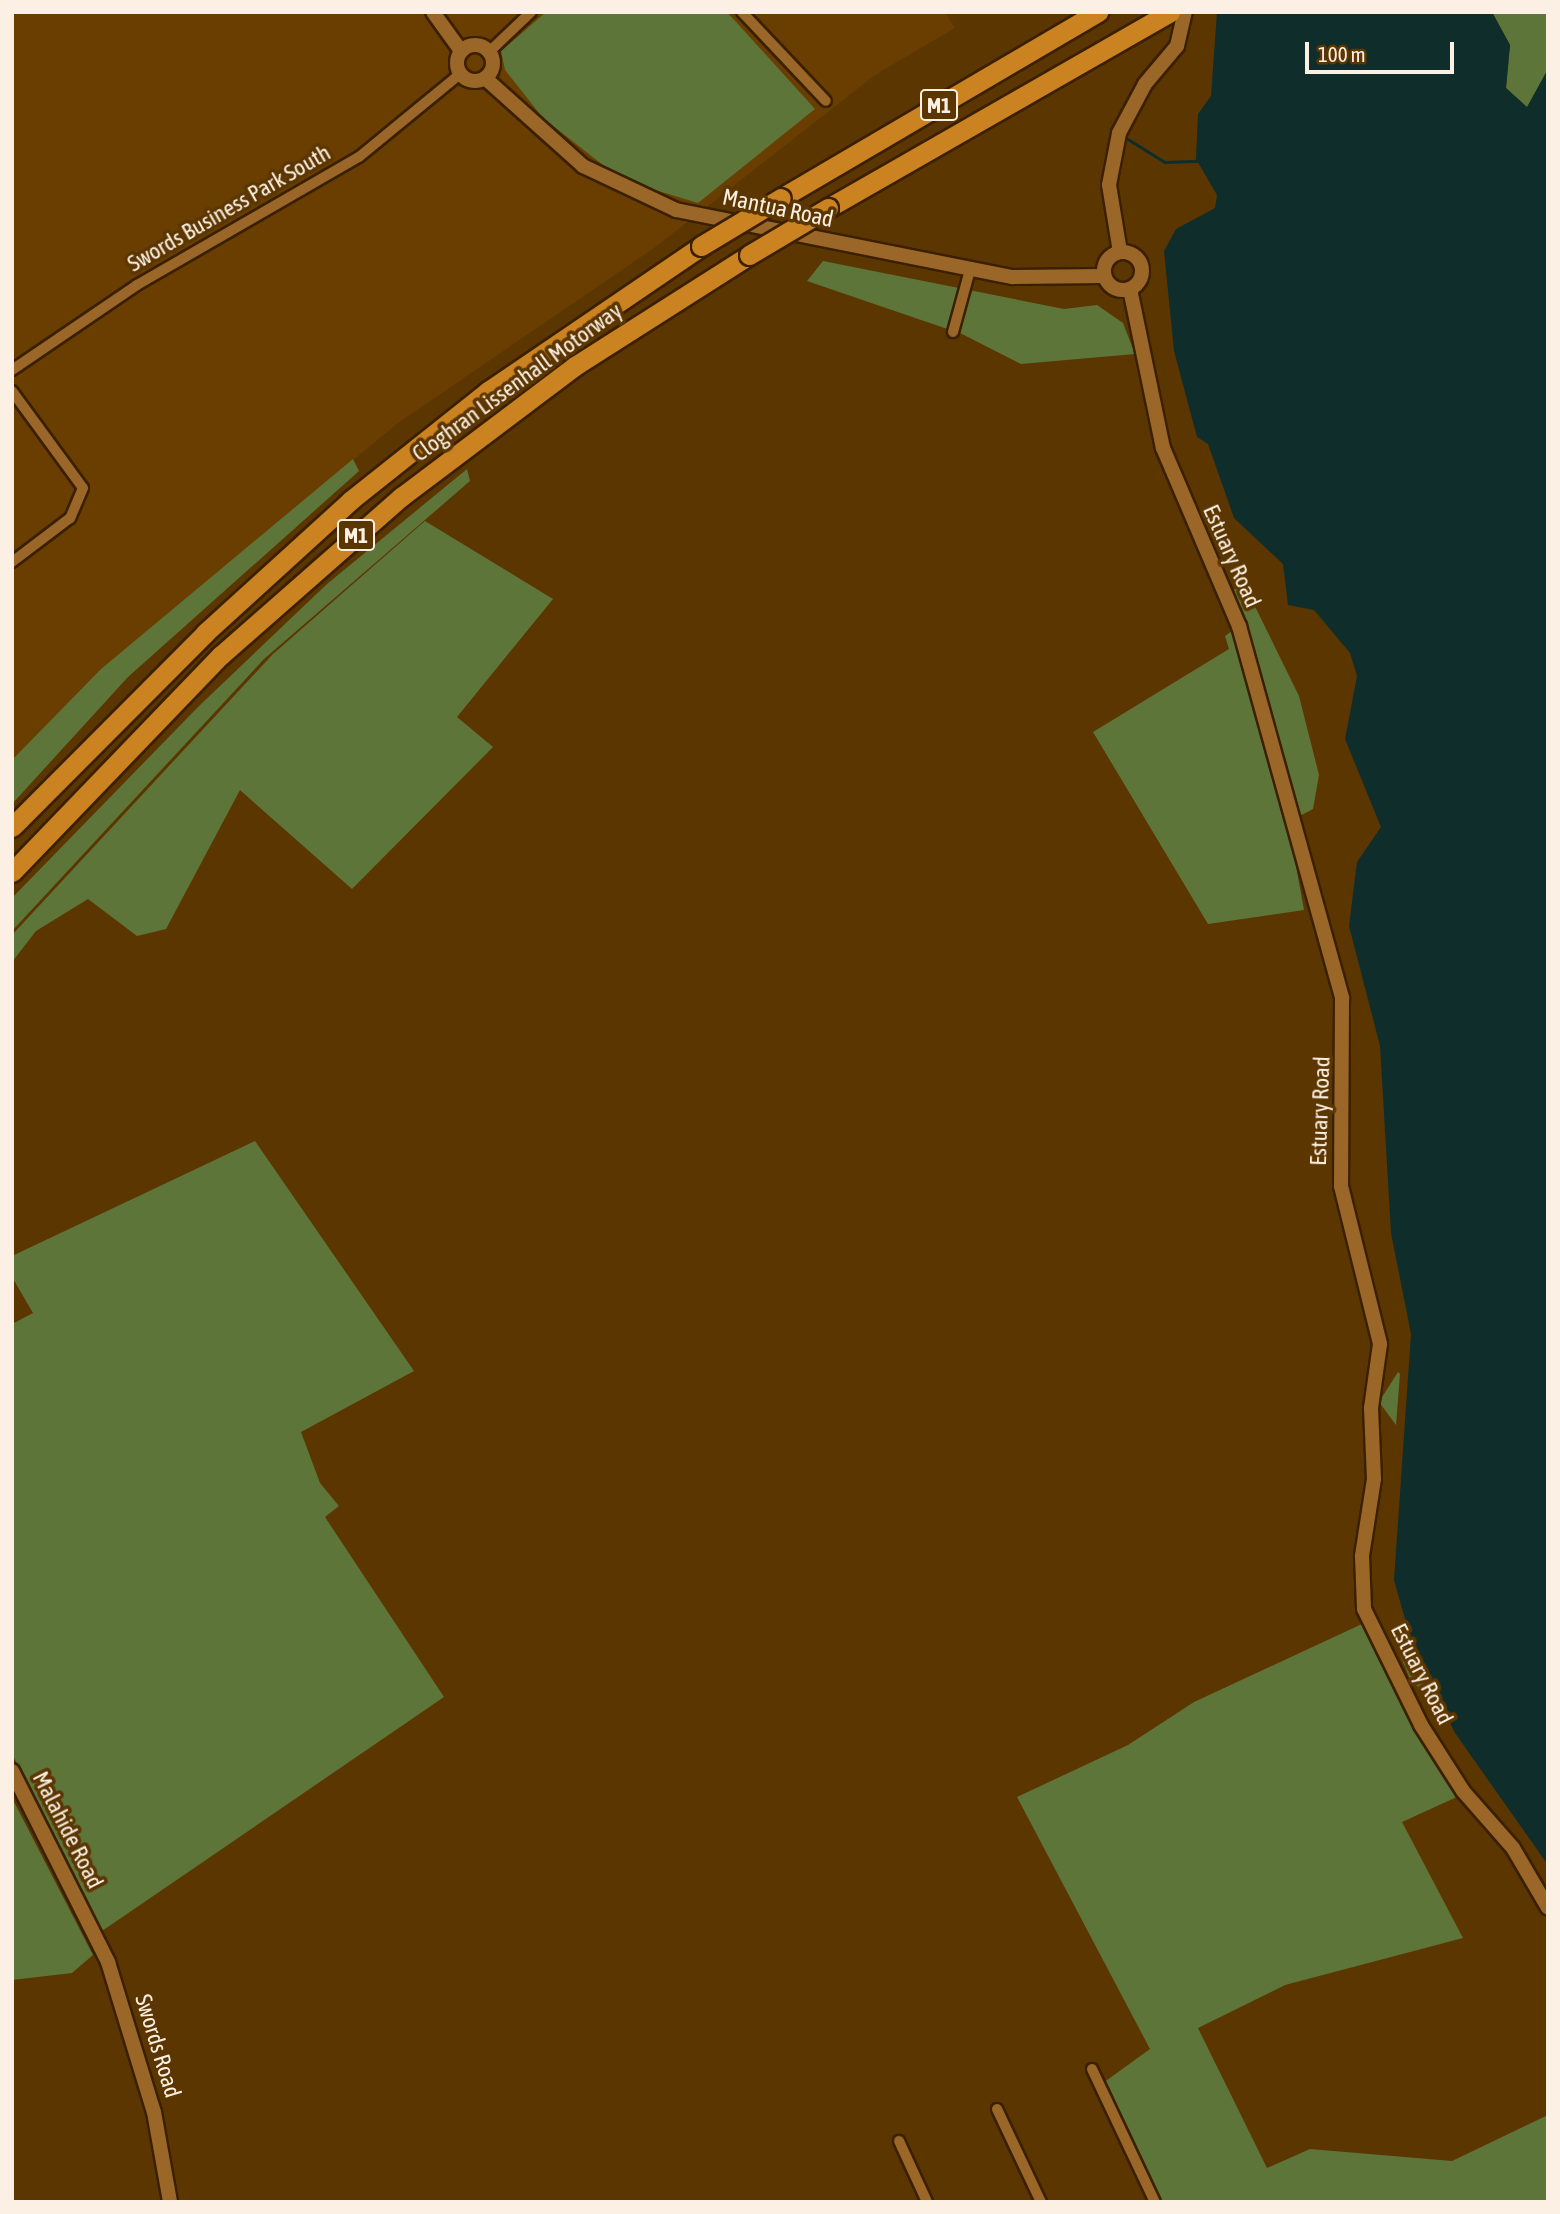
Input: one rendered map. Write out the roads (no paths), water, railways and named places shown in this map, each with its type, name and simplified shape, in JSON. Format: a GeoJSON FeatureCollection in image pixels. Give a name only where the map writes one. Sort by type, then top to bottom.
{"type":"FeatureCollection","features":[{"type":"Feature","properties":{"kind":"highway","name":"Cloghran Lissenhall Motorway"},"geometry":{"type":"LineString","coordinates":[[12,827],[196,642],[351,500],[488,391],[701,246],[1098,12]]}},
{"type":"Feature","properties":{"kind":"highway","name":"Cloghran Lissenhall Motorway"},"geometry":{"type":"LineString","coordinates":[[12,872],[221,655],[401,497],[575,366],[749,255],[1170,12]]}},
{"type":"Feature","properties":{"kind":"street"},"geometry":{"type":"LineString","coordinates":[[433,12],[461,51],[460,74],[473,81],[485,78],[492,67],[489,52]]}},
{"type":"Feature","properties":{"kind":"street"},"geometry":{"type":"LineString","coordinates":[[489,52],[531,12]]}},
{"type":"Feature","properties":{"kind":"street"},"geometry":{"type":"LineString","coordinates":[[741,12],[826,102]]}},
{"type":"Feature","properties":{"kind":"street"},"geometry":{"type":"LineString","coordinates":[[1120,252],[1108,185],[1119,133],[1145,84],[1177,46],[1185,12]]}},
{"type":"Feature","properties":{"kind":"street"},"geometry":{"type":"LineString","coordinates":[[461,51],[475,45],[489,52]]}},
{"type":"Feature","properties":{"kind":"street","name":"Swords Business Park South"},"geometry":{"type":"LineString","coordinates":[[12,370],[137,285],[359,157],[460,74]]}},
{"type":"Feature","properties":{"kind":"street","name":"Mantua Road"},"geometry":{"type":"LineString","coordinates":[[485,78],[561,149],[639,198],[970,270],[1062,280],[1104,275]]}},
{"type":"Feature","properties":{"kind":"street"},"geometry":{"type":"LineString","coordinates":[[1120,252],[1132,254],[1142,269],[1130,289],[1117,289],[1104,275],[1109,258],[1120,252]]}},
{"type":"Feature","properties":{"kind":"street"},"geometry":{"type":"LineString","coordinates":[[953,331],[970,270]]}},
{"type":"Feature","properties":{"kind":"street","name":"Estuary Road"},"geometry":{"type":"LineString","coordinates":[[1130,289],[1163,448],[1238,626],[1342,998],[1341,1185],[1380,1344],[1371,1408],[1374,1479],[1362,1556],[1364,1609],[1420,1726],[1463,1791],[1520,1858],[1548,1908]]}},
{"type":"Feature","properties":{"kind":"street"},"geometry":{"type":"LineString","coordinates":[[12,391],[83,488],[70,518],[12,562]]}},
{"type":"Feature","properties":{"kind":"street","name":"Malahide Road"},"geometry":{"type":"LineString","coordinates":[[12,1771],[83,1910]]}},
{"type":"Feature","properties":{"kind":"street","name":"Swords Road"},"geometry":{"type":"LineString","coordinates":[[83,1910],[139,2054],[170,2202]]}},
{"type":"Feature","properties":{"kind":"street"},"geometry":{"type":"LineString","coordinates":[[1092,2069],[1155,2202]]}},
{"type":"Feature","properties":{"kind":"street"},"geometry":{"type":"LineString","coordinates":[[996,2109],[1041,2202]]}},
{"type":"Feature","properties":{"kind":"street"},"geometry":{"type":"LineString","coordinates":[[899,2141],[928,2202]]}},
{"type":"Feature","properties":{"kind":"water"},"geometry":{"type":"Polygon","coordinates":[[[1217,12],[1492,12],[1510,45],[1506,88],[1527,107],[1548,69],[1548,1865],[1455,1733],[1412,1644],[1394,1580],[1411,1334],[1391,1233],[1380,1046],[1349,926],[1357,862],[1381,827],[1345,739],[1357,676],[1350,653],[1314,610],[1288,605],[1283,564],[1234,518],[1208,444],[1197,437],[1174,351],[1164,251],[1176,229],[1215,208],[1217,195],[1196,159],[1198,114],[1211,96],[1217,12]]]}},
{"type":"Feature","properties":{"kind":"waterway"},"geometry":{"type":"LineString","coordinates":[[1128,139],[1165,162],[1199,161]]}}]}
